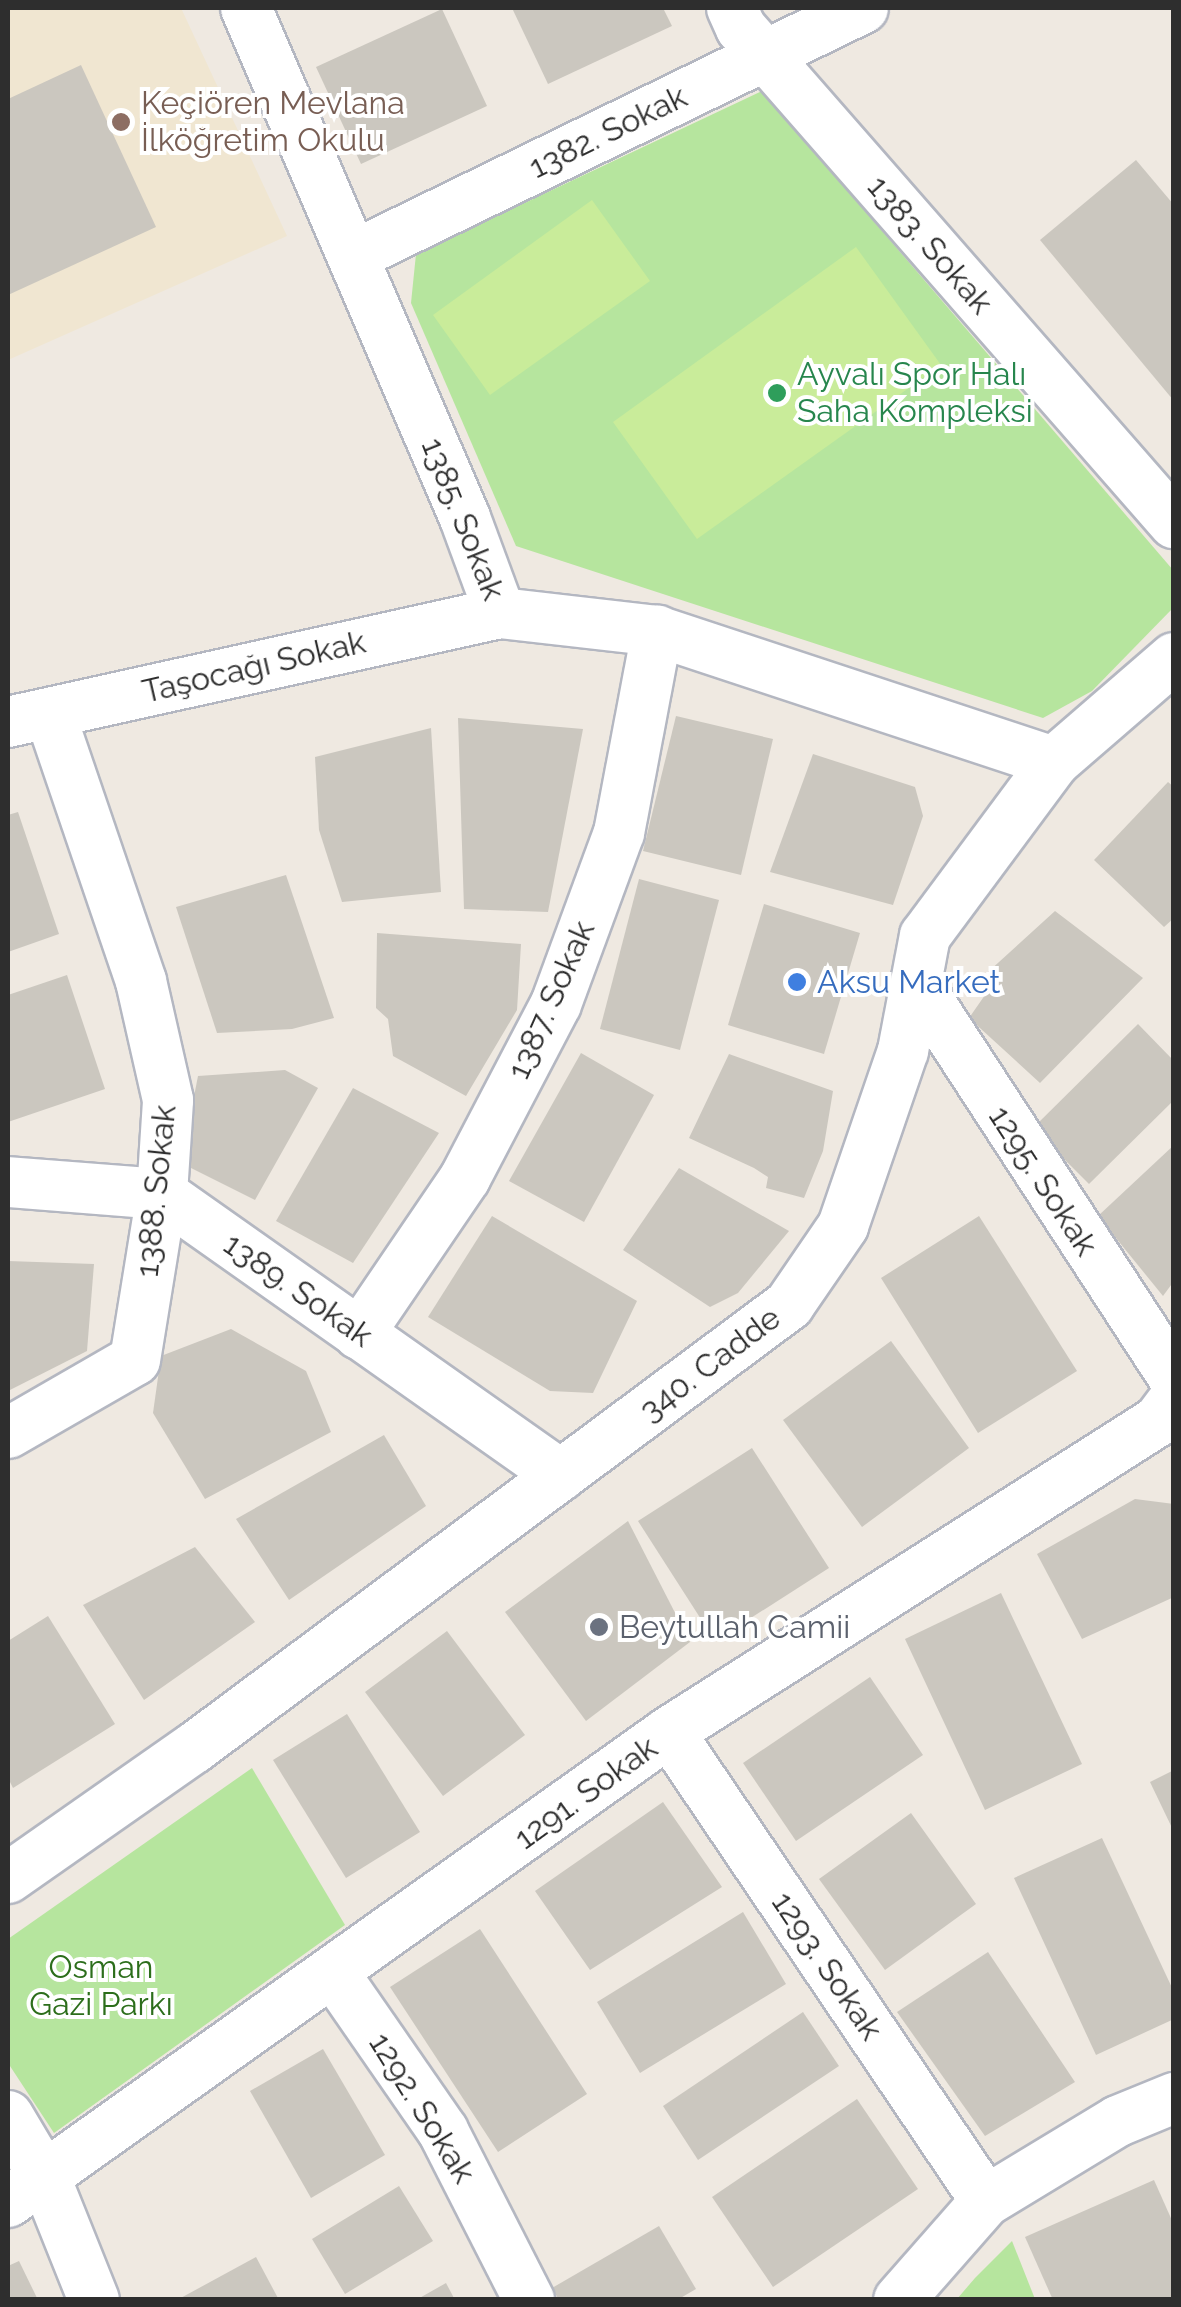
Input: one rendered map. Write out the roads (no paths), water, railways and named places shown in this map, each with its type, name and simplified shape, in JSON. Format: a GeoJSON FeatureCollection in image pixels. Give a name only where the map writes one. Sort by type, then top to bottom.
{"type":"FeatureCollection","features":[{"type":"Feature","properties":{"kind":"street","name":"1385. Sokak"},"geometry":{"type":"LineString","coordinates":[[246,8],[500,613],[657,631],[1054,762]]}},
{"type":"Feature","properties":{"kind":"street","name":"1383. Sokak"},"geometry":{"type":"LineString","coordinates":[[732,8],[765,56],[1174,523]]}},
{"type":"Feature","properties":{"kind":"street","name":"1382. Sokak"},"geometry":{"type":"LineString","coordinates":[[353,256],[863,8]]}},
{"type":"Feature","properties":{"kind":"street","name":"Taşocağı Sokak"},"geometry":{"type":"LineString","coordinates":[[28,717],[500,613]]}},
{"type":"Feature","properties":{"kind":"street","name":"1387. Sokak"},"geometry":{"type":"LineString","coordinates":[[359,1334],[465,1178],[556,1004],[618,833],[657,631]]}},
{"type":"Feature","properties":{"kind":"street","name":"340. Cadde"},"geometry":{"type":"LineString","coordinates":[[8,1878],[789,1305],[843,1226],[903,1051],[925,936],[1054,762],[1174,658]]}},
{"type":"Feature","properties":{"kind":"street","name":"1388. Sokak"},"geometry":{"type":"LineString","coordinates":[[8,1433],[135,1360],[162,1194],[168,1100],[140,982],[28,717]]}},
{"type":"Feature","properties":{"kind":"street","name":"1295. Sokak"},"geometry":{"type":"LineString","coordinates":[[916,982],[1174,1378]]}},
{"type":"Feature","properties":{"kind":"street"},"geometry":{"type":"LineString","coordinates":[[8,1182],[162,1194]]}},
{"type":"Feature","properties":{"kind":"street","name":"1389. Sokak"},"geometry":{"type":"LineString","coordinates":[[162,1194],[560,1475]]}},
{"type":"Feature","properties":{"kind":"street","name":"1291. Sokak"},"geometry":{"type":"LineString","coordinates":[[27,2191],[335,1975],[669,1732],[1158,1421],[1174,1400]]}},
{"type":"Feature","properties":{"kind":"street","name":"1293. Sokak"},"geometry":{"type":"LineString","coordinates":[[669,1732],[986,2201]]}},
{"type":"Feature","properties":{"kind":"street","name":"1292. Sokak"},"geometry":{"type":"LineString","coordinates":[[335,1975],[443,2131],[529,2300]]}},
{"type":"Feature","properties":{"kind":"street"},"geometry":{"type":"LineString","coordinates":[[898,2300],[986,2201],[1118,2121],[1174,2098]]}},
{"type":"Feature","properties":{"kind":"street"},"geometry":{"type":"LineString","coordinates":[[8,2116],[27,2191],[94,2300]]}},
{"type":"Feature","properties":{"kind":"place","name":"Keçiören Mevlana İlköğretim Okulu"},"geometry":{"type":"Point","coordinates":[121,122]}},
{"type":"Feature","properties":{"kind":"place","name":"Ayvalı Spor Halı Saha Kompleksi"},"geometry":{"type":"Point","coordinates":[777,393]}},
{"type":"Feature","properties":{"kind":"place","name":"Aksu Market"},"geometry":{"type":"Point","coordinates":[797,982]}},
{"type":"Feature","properties":{"kind":"place","name":"Beytullah Camii"},"geometry":{"type":"Point","coordinates":[599,1627]}},
{"type":"Feature","properties":{"kind":"park label","name":"Osman Gazi Parkı"},"geometry":{"type":"Point","coordinates":[101,1986]}}]}
